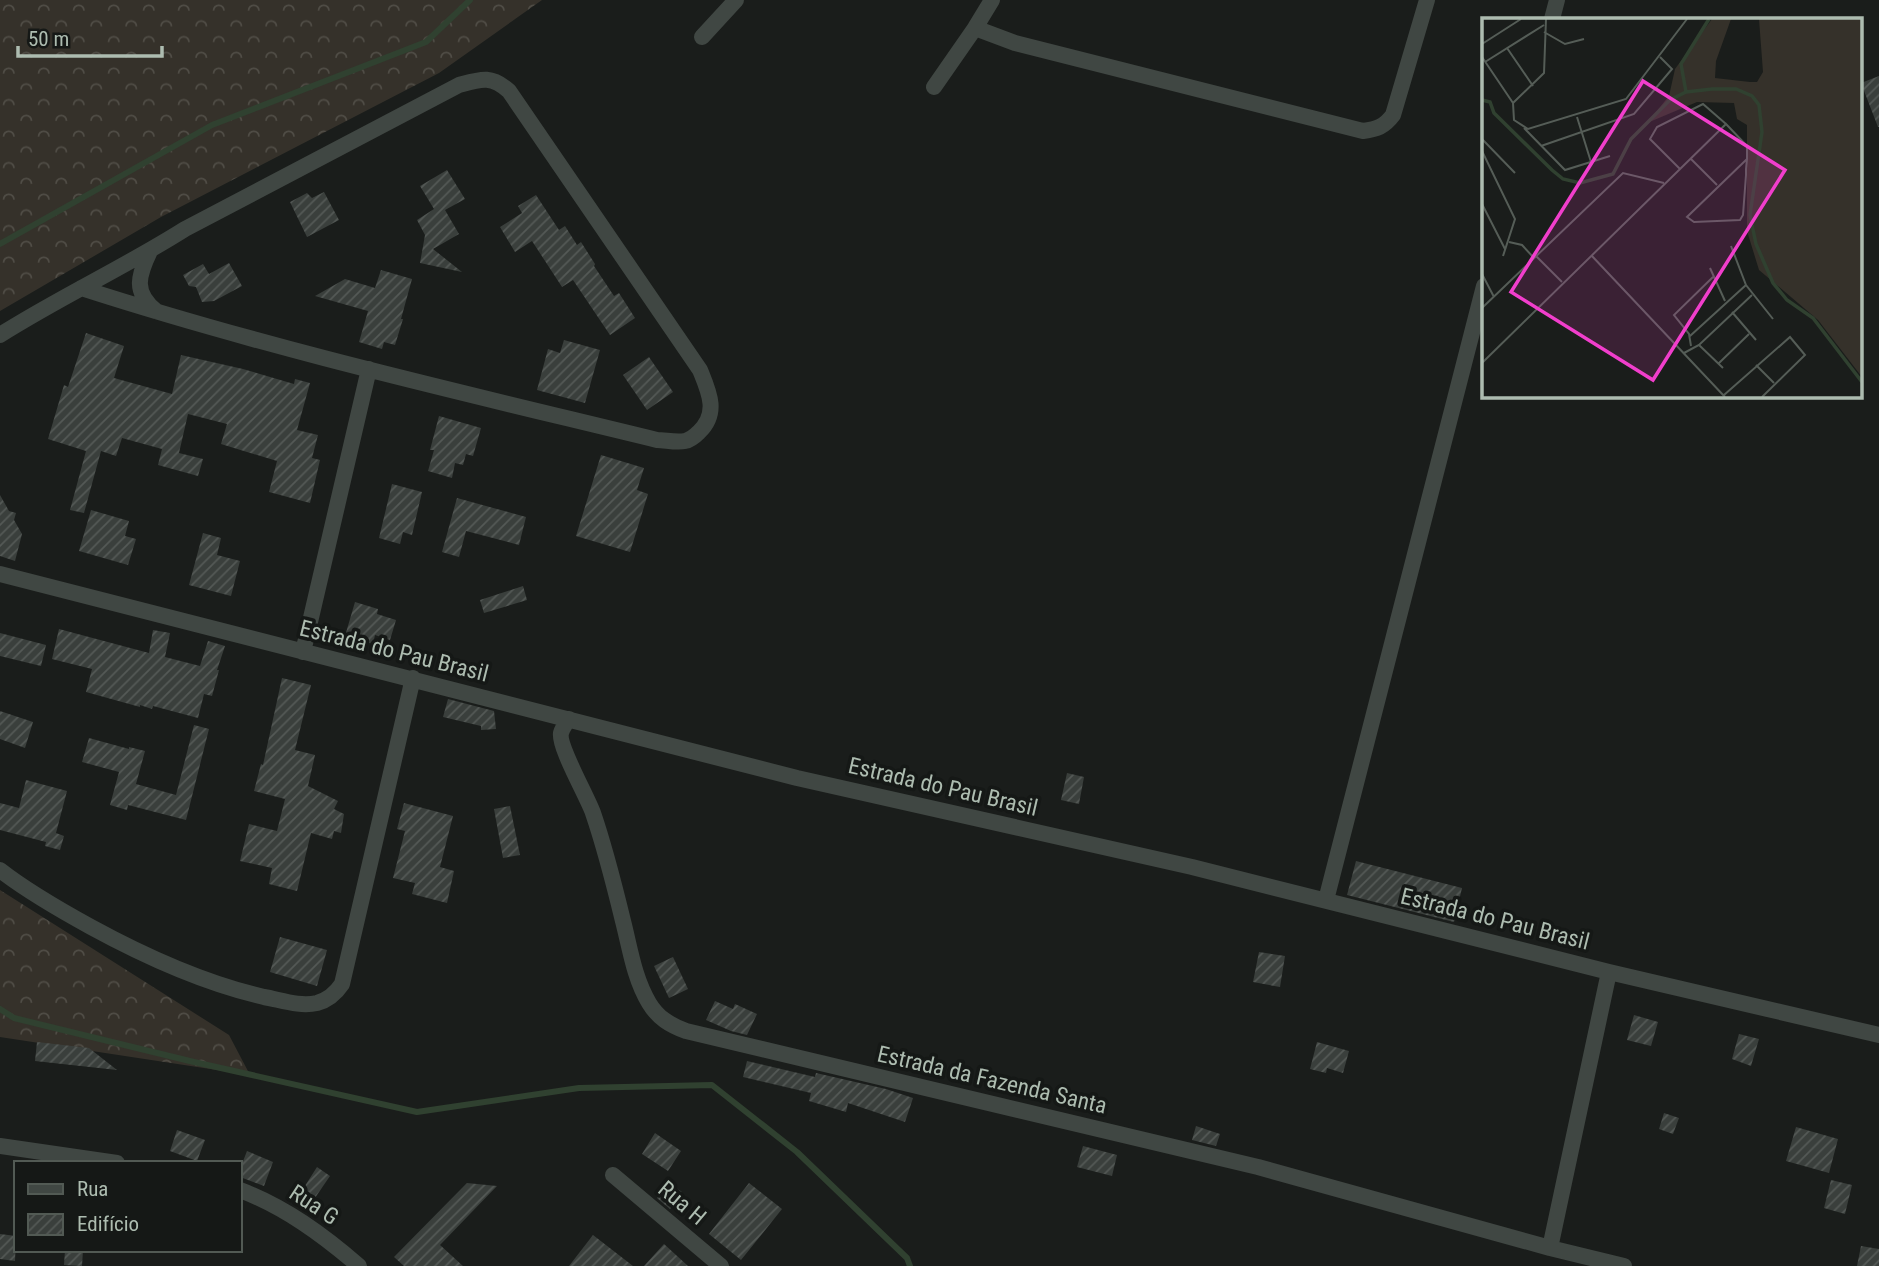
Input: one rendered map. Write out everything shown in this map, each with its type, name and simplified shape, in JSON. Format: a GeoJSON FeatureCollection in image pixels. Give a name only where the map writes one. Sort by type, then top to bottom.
{"type":"FeatureCollection","features":[{"type":"Feature","properties":{"kind":"street"},"geometry":{"type":"LineString","coordinates":[[702,37],[736,0]]}},
{"type":"Feature","properties":{"kind":"street"},"geometry":{"type":"LineString","coordinates":[[934,87],[992,0]]}},
{"type":"Feature","properties":{"kind":"street"},"geometry":{"type":"LineString","coordinates":[[975,28],[1015,43],[1363,131],[1378,129],[1393,115],[1427,0]]}},
{"type":"Feature","properties":{"kind":"street"},"geometry":{"type":"LineString","coordinates":[[1552,18],[1557,0]]}},
{"type":"Feature","properties":{"kind":"street"},"geometry":{"type":"LineString","coordinates":[[0,335],[81,288],[150,251],[185,229],[459,85],[489,79],[509,91],[700,370],[710,399],[711,411],[707,425],[695,436],[685,441],[657,440],[369,369],[158,313],[81,288]]}},
{"type":"Feature","properties":{"kind":"street"},"geometry":{"type":"LineString","coordinates":[[150,251],[142,268],[139,285],[145,302],[158,313]]}},
{"type":"Feature","properties":{"kind":"street"},"geometry":{"type":"LineString","coordinates":[[1326,900],[1482,290]]}},
{"type":"Feature","properties":{"kind":"street"},"geometry":{"type":"LineString","coordinates":[[303,652],[369,369]]}},
{"type":"Feature","properties":{"kind":"street","name":"Estrada do Pau Brasil"},"geometry":{"type":"LineString","coordinates":[[0,575],[414,678],[797,778],[1326,900],[1609,972],[1879,1035]]}},
{"type":"Feature","properties":{"kind":"street"},"geometry":{"type":"LineString","coordinates":[[0,870],[67,914],[128,947],[191,975],[235,990],[289,1002],[314,1004],[323,1001],[331,997],[342,984],[414,678]]}},
{"type":"Feature","properties":{"kind":"street","name":"Estrada da Fazenda Santa"},"geometry":{"type":"LineString","coordinates":[[569,719],[561,734],[561,740],[589,802],[608,859],[638,982],[649,1004],[669,1025],[1258,1167],[1550,1248],[1568,1259],[1624,1266]]}},
{"type":"Feature","properties":{"kind":"street"},"geometry":{"type":"LineString","coordinates":[[1550,1248],[1609,972]]}},
{"type":"Feature","properties":{"kind":"street"},"geometry":{"type":"LineString","coordinates":[[0,1146],[103,1161]]}},
{"type":"Feature","properties":{"kind":"street","name":"Rua H"},"geometry":{"type":"LineString","coordinates":[[613,1175],[721,1266]]}},
{"type":"Feature","properties":{"kind":"street","name":"Rua G"},"geometry":{"type":"LineString","coordinates":[[242,1191],[292,1214],[359,1266]]}},
{"type":"Feature","properties":{"kind":"green space"},"geometry":{"type":"Polygon","coordinates":[[[0,0],[542,0],[439,73],[161,217],[0,311],[0,0]]]}},
{"type":"Feature","properties":{"kind":"green space"},"geometry":{"type":"Polygon","coordinates":[[[0,890],[229,1035],[250,1075],[0,1037],[0,890]]]}},
{"type":"Feature","properties":{"kind":"building"},"geometry":{"type":"Polygon","coordinates":[[[1879,76],[1879,127],[1862,86],[1862,83],[1879,76]]]}},
{"type":"Feature","properties":{"kind":"building"},"geometry":{"type":"Polygon","coordinates":[[[447,170],[465,199],[445,210],[459,234],[433,249],[462,272],[420,263],[425,235],[417,220],[434,209],[420,186],[447,170]]]}},
{"type":"Feature","properties":{"kind":"building"},"geometry":{"type":"Polygon","coordinates":[[[324,192],[339,220],[307,237],[290,202],[307,193],[312,198],[324,192]]]}},
{"type":"Feature","properties":{"kind":"building"},"geometry":{"type":"Polygon","coordinates":[[[536,195],[559,230],[565,226],[577,245],[581,242],[614,296],[619,293],[635,318],[610,335],[573,280],[562,287],[532,241],[515,252],[500,227],[522,213],[518,206],[536,195]]]}},
{"type":"Feature","properties":{"kind":"building"},"geometry":{"type":"Polygon","coordinates":[[[229,263],[242,286],[214,301],[202,302],[196,287],[189,286],[183,275],[203,264],[209,274],[229,263]]]}},
{"type":"Feature","properties":{"kind":"building"},"geometry":{"type":"Polygon","coordinates":[[[381,270],[412,279],[395,345],[384,342],[382,349],[359,342],[368,311],[315,296],[345,279],[375,288],[381,270]]]}},
{"type":"Feature","properties":{"kind":"building"},"geometry":{"type":"Polygon","coordinates":[[[86,333],[124,346],[114,378],[172,394],[181,355],[294,384],[295,379],[310,383],[297,430],[318,435],[312,458],[320,460],[310,503],[269,492],[277,461],[221,444],[227,424],[188,414],[179,453],[203,459],[198,476],[158,465],[162,449],[122,438],[116,456],[101,451],[84,513],[70,510],[86,451],[48,439],[64,385],[68,387],[86,333]]]}},
{"type":"Feature","properties":{"kind":"building"},"geometry":{"type":"Polygon","coordinates":[[[564,340],[600,350],[585,403],[537,390],[548,349],[560,353],[564,340]]]}},
{"type":"Feature","properties":{"kind":"building"},"geometry":{"type":"Polygon","coordinates":[[[649,357],[673,392],[647,410],[623,375],[649,357]]]}},
{"type":"Feature","properties":{"kind":"building"},"geometry":{"type":"Polygon","coordinates":[[[439,416],[481,428],[473,456],[466,454],[463,465],[455,463],[452,478],[428,471],[434,450],[430,450],[439,416]]]}},
{"type":"Feature","properties":{"kind":"building"},"geometry":{"type":"Polygon","coordinates":[[[601,455],[644,468],[637,490],[648,494],[630,552],[576,536],[601,455]]]}},
{"type":"Feature","properties":{"kind":"building"},"geometry":{"type":"Polygon","coordinates":[[[392,484],[422,492],[412,535],[403,532],[400,544],[379,538],[392,484]]]}},
{"type":"Feature","properties":{"kind":"building"},"geometry":{"type":"Polygon","coordinates":[[[0,495],[9,511],[16,513],[14,520],[22,534],[15,561],[0,556],[0,495]]]}},
{"type":"Feature","properties":{"kind":"building"},"geometry":{"type":"Polygon","coordinates":[[[457,498],[526,517],[519,545],[466,531],[459,557],[442,552],[457,498]]]}},
{"type":"Feature","properties":{"kind":"building"},"geometry":{"type":"Polygon","coordinates":[[[91,510],[129,521],[125,536],[136,539],[128,565],[79,551],[91,510]]]}},
{"type":"Feature","properties":{"kind":"building"},"geometry":{"type":"Polygon","coordinates":[[[203,533],[221,538],[217,555],[240,561],[231,596],[189,585],[203,533]]]}},
{"type":"Feature","properties":{"kind":"building"},"geometry":{"type":"Polygon","coordinates":[[[523,586],[527,600],[484,613],[480,600],[523,586]]]}},
{"type":"Feature","properties":{"kind":"building"},"geometry":{"type":"Polygon","coordinates":[[[355,602],[378,609],[377,614],[396,620],[390,640],[375,635],[373,644],[345,636],[355,602]]]}},
{"type":"Feature","properties":{"kind":"building"},"geometry":{"type":"Polygon","coordinates":[[[59,629],[149,653],[153,630],[170,633],[165,657],[200,666],[208,641],[225,646],[212,696],[204,694],[198,718],[153,706],[152,709],[140,707],[86,692],[92,669],[52,659],[59,629]]]}},
{"type":"Feature","properties":{"kind":"building"},"geometry":{"type":"Polygon","coordinates":[[[0,633],[46,645],[41,666],[0,656],[0,633]]]}},
{"type":"Feature","properties":{"kind":"building"},"geometry":{"type":"Polygon","coordinates":[[[282,678],[311,685],[295,750],[315,755],[308,786],[338,801],[334,809],[344,814],[341,833],[334,831],[332,839],[311,833],[297,891],[269,884],[272,868],[240,861],[249,824],[277,831],[285,799],[254,791],[261,764],[263,765],[282,678]]]}},
{"type":"Feature","properties":{"kind":"building"},"geometry":{"type":"Polygon","coordinates":[[[448,699],[494,711],[496,729],[481,730],[481,726],[443,717],[448,699]]]}},
{"type":"Feature","properties":{"kind":"building"},"geometry":{"type":"Polygon","coordinates":[[[0,711],[33,722],[25,748],[0,739],[0,711]]]}},
{"type":"Feature","properties":{"kind":"building"},"geometry":{"type":"Polygon","coordinates":[[[194,725],[209,729],[186,820],[128,805],[127,810],[110,805],[119,772],[82,762],[89,738],[145,751],[136,784],[176,795],[194,725]]]}},
{"type":"Feature","properties":{"kind":"building"},"geometry":{"type":"Polygon","coordinates":[[[1067,773],[1084,777],[1079,804],[1061,800],[1067,773]]]}},
{"type":"Feature","properties":{"kind":"building"},"geometry":{"type":"Polygon","coordinates":[[[26,780],[67,791],[56,833],[64,836],[60,850],[45,846],[46,842],[0,830],[0,803],[19,808],[26,780]]]}},
{"type":"Feature","properties":{"kind":"building"},"geometry":{"type":"Polygon","coordinates":[[[404,803],[453,816],[440,867],[454,871],[447,903],[412,894],[415,883],[393,878],[405,831],[397,829],[404,803]]]}},
{"type":"Feature","properties":{"kind":"building"},"geometry":{"type":"Polygon","coordinates":[[[510,806],[520,855],[503,858],[494,809],[510,806]]]}},
{"type":"Feature","properties":{"kind":"building"},"geometry":{"type":"Polygon","coordinates":[[[1356,861],[1462,888],[1454,922],[1347,895],[1356,861]]]}},
{"type":"Feature","properties":{"kind":"building"},"geometry":{"type":"Polygon","coordinates":[[[280,937],[327,950],[317,986],[270,972],[280,937]]]}},
{"type":"Feature","properties":{"kind":"building"},"geometry":{"type":"Polygon","coordinates":[[[1259,952],[1285,956],[1280,987],[1253,982],[1259,952]]]}},
{"type":"Feature","properties":{"kind":"building"},"geometry":{"type":"Polygon","coordinates":[[[673,957],[688,989],[669,998],[654,966],[673,957]]]}},
{"type":"Feature","properties":{"kind":"building"},"geometry":{"type":"Polygon","coordinates":[[[715,1001],[733,1009],[735,1004],[757,1014],[747,1035],[706,1020],[715,1001]]]}},
{"type":"Feature","properties":{"kind":"building"},"geometry":{"type":"Polygon","coordinates":[[[1634,1015],[1658,1022],[1651,1046],[1627,1040],[1634,1015]]]}},
{"type":"Feature","properties":{"kind":"building"},"geometry":{"type":"Polygon","coordinates":[[[1739,1034],[1759,1039],[1751,1066],[1732,1059],[1739,1034]]]}},
{"type":"Feature","properties":{"kind":"building"},"geometry":{"type":"Polygon","coordinates":[[[37,1042],[89,1048],[117,1070],[35,1061],[37,1042]]]}},
{"type":"Feature","properties":{"kind":"building"},"geometry":{"type":"Polygon","coordinates":[[[1317,1042],[1349,1051],[1343,1073],[1327,1068],[1326,1073],[1310,1069],[1317,1042]]]}},
{"type":"Feature","properties":{"kind":"building"},"geometry":{"type":"Polygon","coordinates":[[[747,1061],[815,1077],[816,1073],[913,1098],[905,1122],[848,1103],[846,1112],[809,1101],[811,1093],[743,1077],[747,1061]]]}},
{"type":"Feature","properties":{"kind":"building"},"geometry":{"type":"Polygon","coordinates":[[[1664,1113],[1679,1118],[1673,1134],[1659,1129],[1664,1113]]]}},
{"type":"Feature","properties":{"kind":"building"},"geometry":{"type":"Polygon","coordinates":[[[1196,1126],[1220,1134],[1216,1146],[1192,1140],[1196,1126]]]}},
{"type":"Feature","properties":{"kind":"building"},"geometry":{"type":"Polygon","coordinates":[[[1796,1127],[1838,1139],[1829,1173],[1786,1161],[1796,1127]]]}},
{"type":"Feature","properties":{"kind":"building"},"geometry":{"type":"Polygon","coordinates":[[[177,1130],[205,1140],[197,1161],[170,1151],[177,1130]]]}},
{"type":"Feature","properties":{"kind":"building"},"geometry":{"type":"Polygon","coordinates":[[[655,1133],[681,1151],[668,1171],[642,1154],[655,1133]]]}},
{"type":"Feature","properties":{"kind":"building"},"geometry":{"type":"Polygon","coordinates":[[[1083,1146],[1117,1155],[1112,1176],[1077,1167],[1083,1146]]]}},
{"type":"Feature","properties":{"kind":"building"},"geometry":{"type":"Polygon","coordinates":[[[247,1151],[273,1162],[264,1186],[242,1178],[242,1164],[247,1151]]]}},
{"type":"Feature","properties":{"kind":"building"},"geometry":{"type":"Polygon","coordinates":[[[317,1167],[330,1176],[308,1208],[296,1200],[317,1167]]]}},
{"type":"Feature","properties":{"kind":"building"},"geometry":{"type":"Polygon","coordinates":[[[1831,1180],[1852,1185],[1845,1214],[1824,1208],[1831,1180]]]}},
{"type":"Feature","properties":{"kind":"building"},"geometry":{"type":"Polygon","coordinates":[[[668,1182],[682,1192],[670,1209],[657,1198],[668,1182]]]}},
{"type":"Feature","properties":{"kind":"building"},"geometry":{"type":"Polygon","coordinates":[[[467,1183],[497,1186],[440,1245],[463,1266],[404,1266],[394,1257],[467,1183]]]}},
{"type":"Feature","properties":{"kind":"building"},"geometry":{"type":"Polygon","coordinates":[[[749,1183],[782,1209],[741,1260],[709,1234],[749,1183]]]}},
{"type":"Feature","properties":{"kind":"building"},"geometry":{"type":"Polygon","coordinates":[[[0,1234],[14,1236],[15,1261],[0,1259],[0,1234]]]}},
{"type":"Feature","properties":{"kind":"building"},"geometry":{"type":"Polygon","coordinates":[[[593,1235],[633,1266],[569,1266],[593,1235]]]}},
{"type":"Feature","properties":{"kind":"building"},"geometry":{"type":"Polygon","coordinates":[[[664,1244],[688,1266],[644,1266],[664,1244]]]}},
{"type":"Feature","properties":{"kind":"building"},"geometry":{"type":"Polygon","coordinates":[[[1861,1246],[1879,1249],[1879,1266],[1857,1266],[1861,1246]]]}},
{"type":"Feature","properties":{"kind":"building"},"geometry":{"type":"Polygon","coordinates":[[[65,1252],[83,1252],[82,1266],[64,1265],[65,1252]]]}},
{"type":"Feature","properties":{"kind":"waterway"},"geometry":{"type":"LineString","coordinates":[[0,244],[212,125],[426,42],[470,0]]}},
{"type":"Feature","properties":{"kind":"waterway"},"geometry":{"type":"LineString","coordinates":[[0,1009],[14,1018],[417,1112],[579,1088],[712,1085],[797,1152],[907,1258],[910,1266]]}}]}
